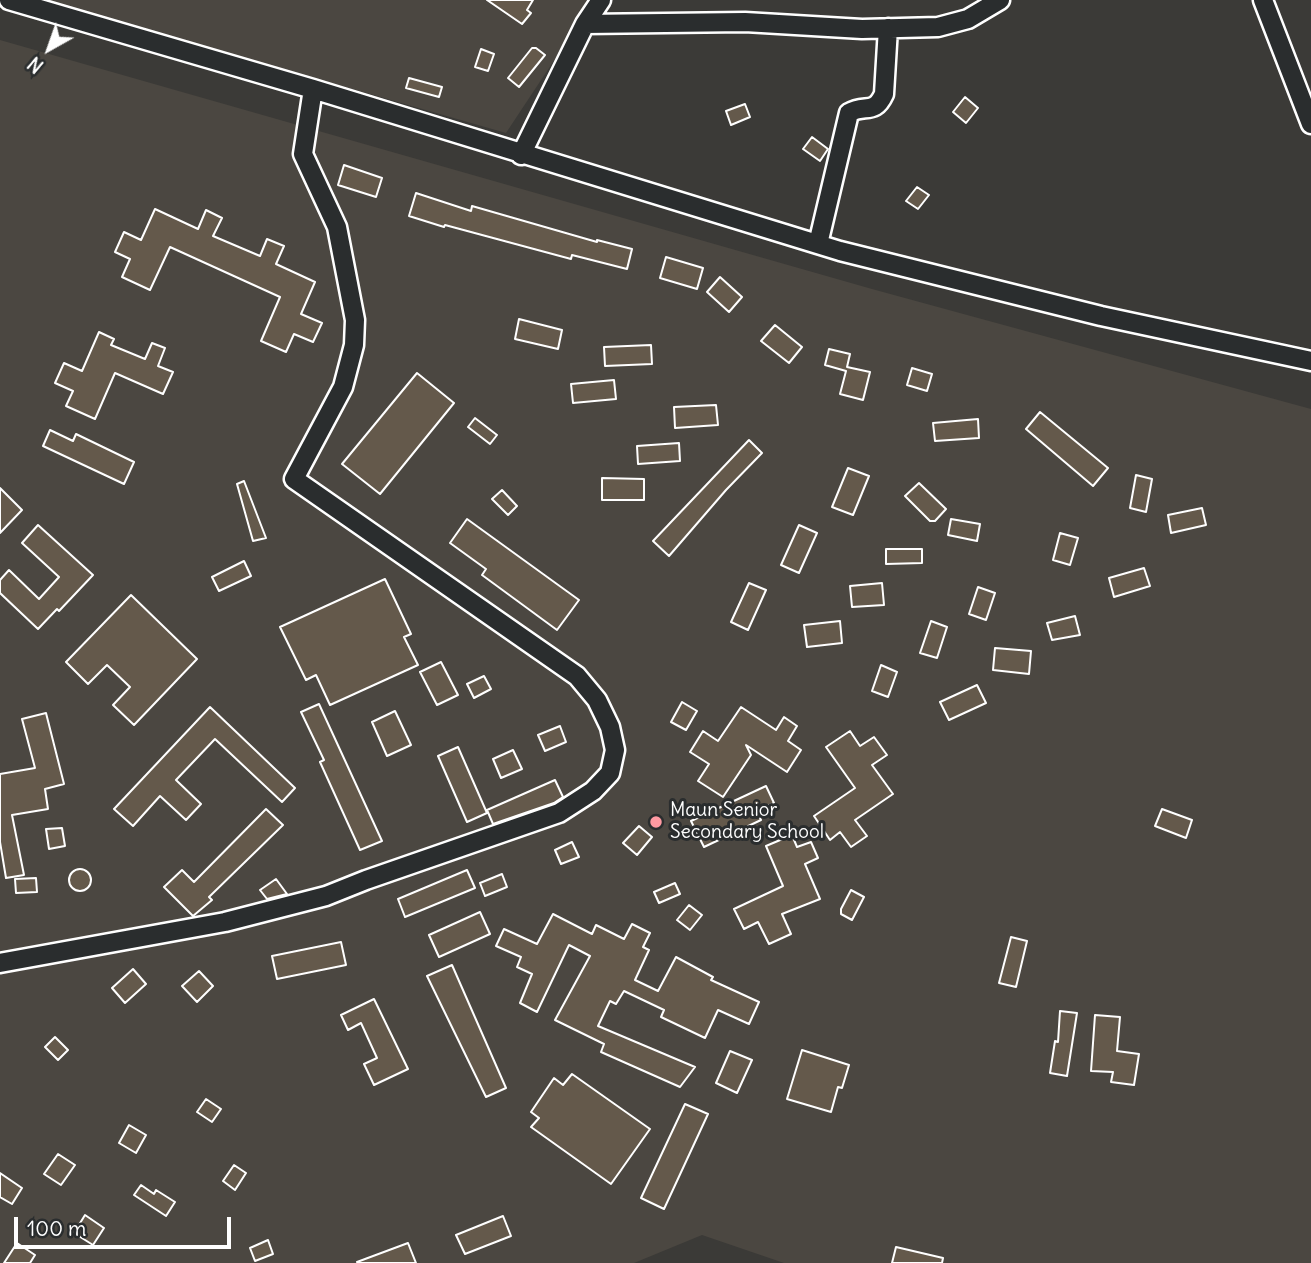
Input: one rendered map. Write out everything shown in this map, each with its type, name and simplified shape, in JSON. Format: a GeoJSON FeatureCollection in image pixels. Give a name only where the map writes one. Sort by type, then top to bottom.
{"type":"FeatureCollection","features":[{"type":"Feature","properties":{"kind":"street"},"geometry":{"type":"LineString","coordinates":[[9,0],[313,89],[818,244],[1101,316],[1311,361]]}},
{"type":"Feature","properties":{"kind":"street"},"geometry":{"type":"LineString","coordinates":[[521,155],[585,24],[601,0]]}},
{"type":"Feature","properties":{"kind":"street"},"geometry":{"type":"LineString","coordinates":[[585,24],[745,22],[862,29],[938,27],[968,19],[1000,0]]}},
{"type":"Feature","properties":{"kind":"street"},"geometry":{"type":"LineString","coordinates":[[1263,0],[1311,124]]}},
{"type":"Feature","properties":{"kind":"street"},"geometry":{"type":"LineString","coordinates":[[818,244],[849,113],[856,109],[874,108],[884,94],[888,28]]}},
{"type":"Feature","properties":{"kind":"street"},"geometry":{"type":"LineString","coordinates":[[0,963],[225,922],[326,896],[559,813],[593,791],[610,773],[615,750],[610,727],[597,700],[577,676],[294,479],[343,387],[354,345],[355,320],[337,227],[303,154],[313,89]]}},
{"type":"Feature","properties":{"kind":"shaded area"},"geometry":{"type":"Polygon","coordinates":[[[42,0],[594,0],[506,133],[42,0]]]}},
{"type":"Feature","properties":{"kind":"shaded area","name":"Maun Senior Secondary School"},"geometry":{"type":"Polygon","coordinates":[[[0,40],[872,289],[1311,409],[1311,1263],[784,1263],[702,1235],[634,1263],[0,1263],[0,40]]]}},
{"type":"Feature","properties":{"kind":"building"},"geometry":{"type":"Polygon","coordinates":[[[487,0],[533,0],[527,10],[531,13],[522,24],[487,0]]]}},
{"type":"Feature","properties":{"kind":"building"},"geometry":{"type":"Polygon","coordinates":[[[532,48],[545,55],[519,87],[508,78],[532,48]]]}},
{"type":"Feature","properties":{"kind":"building"},"geometry":{"type":"Polygon","coordinates":[[[481,49],[494,54],[488,71],[475,67],[481,49]]]}},
{"type":"Feature","properties":{"kind":"building"},"geometry":{"type":"Polygon","coordinates":[[[409,78],[442,87],[439,97],[406,88],[409,78]]]}},
{"type":"Feature","properties":{"kind":"building"},"geometry":{"type":"Polygon","coordinates":[[[965,97],[978,108],[966,123],[953,112],[965,97]]]}},
{"type":"Feature","properties":{"kind":"building"},"geometry":{"type":"Polygon","coordinates":[[[745,104],[750,117],[731,125],[726,111],[745,104]]]}},
{"type":"Feature","properties":{"kind":"building"},"geometry":{"type":"Polygon","coordinates":[[[812,137],[828,149],[820,161],[803,149],[812,137]]]}},
{"type":"Feature","properties":{"kind":"building"},"geometry":{"type":"Polygon","coordinates":[[[344,165],[382,178],[376,197],[338,185],[344,165]]]}},
{"type":"Feature","properties":{"kind":"building"},"geometry":{"type":"Polygon","coordinates":[[[917,187],[929,195],[918,209],[906,201],[917,187]]]}},
{"type":"Feature","properties":{"kind":"building"},"geometry":{"type":"Polygon","coordinates":[[[416,193],[471,211],[472,206],[597,242],[632,249],[627,269],[572,255],[571,259],[409,216],[416,193]]]}},
{"type":"Feature","properties":{"kind":"building"},"geometry":{"type":"Polygon","coordinates":[[[155,209],[198,229],[206,210],[222,218],[213,236],[260,256],[267,239],[284,246],[276,264],[315,282],[301,314],[322,323],[313,342],[294,334],[286,352],[261,341],[280,297],[170,247],[150,290],[122,277],[130,259],[115,252],[124,232],[141,240],[155,209]]]}},
{"type":"Feature","properties":{"kind":"building"},"geometry":{"type":"Polygon","coordinates":[[[666,257],[703,268],[697,289],[660,278],[666,257]]]}},
{"type":"Feature","properties":{"kind":"building"},"geometry":{"type":"Polygon","coordinates":[[[720,277],[742,297],[729,312],[707,292],[720,277]]]}},
{"type":"Feature","properties":{"kind":"building"},"geometry":{"type":"Polygon","coordinates":[[[519,319],[562,330],[558,349],[515,339],[519,319]]]}},
{"type":"Feature","properties":{"kind":"building"},"geometry":{"type":"Polygon","coordinates":[[[775,325],[802,347],[789,363],[761,341],[775,325]]]}},
{"type":"Feature","properties":{"kind":"building"},"geometry":{"type":"Polygon","coordinates":[[[99,332],[114,339],[111,345],[145,359],[152,343],[165,348],[158,366],[173,372],[163,394],[115,373],[95,419],[66,406],[73,391],[55,383],[64,363],[82,371],[99,332]]]}},
{"type":"Feature","properties":{"kind":"building"},"geometry":{"type":"Polygon","coordinates":[[[651,345],[652,364],[605,366],[604,347],[651,345]]]}},
{"type":"Feature","properties":{"kind":"building"},"geometry":{"type":"Polygon","coordinates":[[[829,349],[850,354],[847,367],[870,372],[863,400],[840,394],[846,371],[825,365],[829,349]]]}},
{"type":"Feature","properties":{"kind":"building"},"geometry":{"type":"Polygon","coordinates":[[[912,368],[932,374],[927,391],[907,385],[912,368]]]}},
{"type":"Feature","properties":{"kind":"building"},"geometry":{"type":"Polygon","coordinates":[[[417,373],[454,403],[380,494],[342,464],[417,373]]]}},
{"type":"Feature","properties":{"kind":"building"},"geometry":{"type":"Polygon","coordinates":[[[614,380],[616,399],[573,403],[571,384],[614,380]]]}},
{"type":"Feature","properties":{"kind":"building"},"geometry":{"type":"Polygon","coordinates":[[[716,405],[718,425],[675,428],[674,407],[716,405]]]}},
{"type":"Feature","properties":{"kind":"building"},"geometry":{"type":"Polygon","coordinates":[[[1040,412],[1108,468],[1093,486],[1026,429],[1040,412]]]}},
{"type":"Feature","properties":{"kind":"building"},"geometry":{"type":"Polygon","coordinates":[[[475,418],[497,435],[490,444],[468,427],[475,418]]]}},
{"type":"Feature","properties":{"kind":"building"},"geometry":{"type":"Polygon","coordinates":[[[978,419],[979,438],[935,441],[933,423],[978,419]]]}},
{"type":"Feature","properties":{"kind":"building"},"geometry":{"type":"Polygon","coordinates":[[[50,430],[73,441],[76,434],[134,462],[124,484],[43,446],[50,430]]]}},
{"type":"Feature","properties":{"kind":"building"},"geometry":{"type":"Polygon","coordinates":[[[749,440],[762,453],[669,556],[653,541],[749,440]]]}},
{"type":"Feature","properties":{"kind":"building"},"geometry":{"type":"Polygon","coordinates":[[[679,443],[680,461],[638,464],[637,446],[679,443]]]}},
{"type":"Feature","properties":{"kind":"building"},"geometry":{"type":"Polygon","coordinates":[[[848,468],[869,476],[853,515],[832,507],[848,468]]]}},
{"type":"Feature","properties":{"kind":"building"},"geometry":{"type":"Polygon","coordinates":[[[1136,475],[1152,479],[1146,512],[1130,508],[1136,475]]]}},
{"type":"Feature","properties":{"kind":"building"},"geometry":{"type":"Polygon","coordinates":[[[602,478],[644,479],[644,500],[602,500],[602,478]]]}},
{"type":"Feature","properties":{"kind":"building"},"geometry":{"type":"Polygon","coordinates":[[[244,481],[266,538],[253,541],[237,484],[244,481]]]}},
{"type":"Feature","properties":{"kind":"building"},"geometry":{"type":"Polygon","coordinates":[[[919,483],[946,509],[935,521],[930,521],[905,496],[919,483]]]}},
{"type":"Feature","properties":{"kind":"building"},"geometry":{"type":"Polygon","coordinates":[[[0,488],[22,510],[0,533],[0,488]]]}},
{"type":"Feature","properties":{"kind":"building"},"geometry":{"type":"Polygon","coordinates":[[[502,490],[517,506],[508,515],[492,499],[502,490]]]}},
{"type":"Feature","properties":{"kind":"building"},"geometry":{"type":"Polygon","coordinates":[[[1202,508],[1206,525],[1171,533],[1168,515],[1202,508]]]}},
{"type":"Feature","properties":{"kind":"building"},"geometry":{"type":"Polygon","coordinates":[[[467,519],[579,600],[557,630],[482,575],[486,569],[450,543],[467,519]]]}},
{"type":"Feature","properties":{"kind":"building"},"geometry":{"type":"Polygon","coordinates":[[[951,519],[980,524],[977,541],[948,535],[951,519]]]}},
{"type":"Feature","properties":{"kind":"building"},"geometry":{"type":"Polygon","coordinates":[[[38,525],[93,575],[38,629],[0,593],[0,580],[9,570],[39,599],[59,577],[22,543],[38,525]]]}},
{"type":"Feature","properties":{"kind":"building"},"geometry":{"type":"Polygon","coordinates":[[[799,525],[817,533],[799,573],[781,565],[799,525]]]}},
{"type":"Feature","properties":{"kind":"building"},"geometry":{"type":"Polygon","coordinates":[[[1060,533],[1078,538],[1070,565],[1053,560],[1060,533]]]}},
{"type":"Feature","properties":{"kind":"building"},"geometry":{"type":"Polygon","coordinates":[[[886,549],[922,549],[922,563],[886,564],[886,549]]]}},
{"type":"Feature","properties":{"kind":"building"},"geometry":{"type":"Polygon","coordinates":[[[244,561],[251,576],[219,591],[212,577],[244,561]]]}},
{"type":"Feature","properties":{"kind":"building"},"geometry":{"type":"Polygon","coordinates":[[[1144,568],[1150,586],[1114,597],[1109,578],[1144,568]]]}},
{"type":"Feature","properties":{"kind":"building"},"geometry":{"type":"Polygon","coordinates":[[[385,579],[411,634],[404,637],[418,665],[330,705],[316,675],[306,680],[280,627],[385,579]]]}},
{"type":"Feature","properties":{"kind":"building"},"geometry":{"type":"Polygon","coordinates":[[[749,583],[766,590],[748,630],[731,622],[749,583]]]}},
{"type":"Feature","properties":{"kind":"building"},"geometry":{"type":"Polygon","coordinates":[[[882,583],[884,605],[852,607],[850,586],[882,583]]]}},
{"type":"Feature","properties":{"kind":"building"},"geometry":{"type":"Polygon","coordinates":[[[978,587],[995,593],[986,620],[969,614],[978,587]]]}},
{"type":"Feature","properties":{"kind":"building"},"geometry":{"type":"Polygon","coordinates":[[[131,595],[197,659],[134,725],[113,705],[130,687],[107,665],[88,684],[66,662],[131,595]]]}},
{"type":"Feature","properties":{"kind":"building"},"geometry":{"type":"Polygon","coordinates":[[[1075,616],[1080,635],[1052,640],[1047,623],[1075,616]]]}},
{"type":"Feature","properties":{"kind":"building"},"geometry":{"type":"Polygon","coordinates":[[[840,621],[842,643],[807,647],[804,625],[840,621]]]}},
{"type":"Feature","properties":{"kind":"building"},"geometry":{"type":"Polygon","coordinates":[[[931,621],[947,627],[937,658],[920,653],[931,621]]]}},
{"type":"Feature","properties":{"kind":"building"},"geometry":{"type":"Polygon","coordinates":[[[995,648],[1031,651],[1029,674],[993,670],[995,648]]]}},
{"type":"Feature","properties":{"kind":"building"},"geometry":{"type":"Polygon","coordinates":[[[441,662],[458,695],[437,705],[420,672],[441,662]]]}},
{"type":"Feature","properties":{"kind":"building"},"geometry":{"type":"Polygon","coordinates":[[[881,665],[897,672],[888,697],[872,691],[881,665]]]}},
{"type":"Feature","properties":{"kind":"building"},"geometry":{"type":"Polygon","coordinates":[[[484,676],[491,689],[474,698],[467,684],[484,676]]]}},
{"type":"Feature","properties":{"kind":"building"},"geometry":{"type":"Polygon","coordinates":[[[977,685],[986,703],[949,720],[940,702],[977,685]]]}},
{"type":"Feature","properties":{"kind":"building"},"geometry":{"type":"Polygon","coordinates":[[[682,702],[697,711],[686,730],[671,722],[682,702]]]}},
{"type":"Feature","properties":{"kind":"building"},"geometry":{"type":"Polygon","coordinates":[[[319,704],[382,841],[360,850],[320,762],[324,760],[301,712],[319,704]]]}},
{"type":"Feature","properties":{"kind":"building"},"geometry":{"type":"Polygon","coordinates":[[[210,707],[295,788],[282,802],[215,739],[176,780],[201,804],[186,820],[160,796],[133,826],[114,809],[210,707]]]}},
{"type":"Feature","properties":{"kind":"building"},"geometry":{"type":"Polygon","coordinates":[[[741,707],[776,730],[784,717],[797,726],[788,741],[801,750],[787,772],[746,745],[751,755],[723,797],[698,781],[709,764],[690,752],[703,731],[718,741],[741,707]]]}},
{"type":"Feature","properties":{"kind":"building"},"geometry":{"type":"Polygon","coordinates":[[[395,711],[411,745],[387,756],[372,722],[395,711]]]}},
{"type":"Feature","properties":{"kind":"building"},"geometry":{"type":"Polygon","coordinates":[[[46,713],[64,784],[45,789],[48,809],[12,815],[24,875],[6,878],[0,842],[0,774],[35,768],[22,719],[46,713]]]}},
{"type":"Feature","properties":{"kind":"building"},"geometry":{"type":"Polygon","coordinates":[[[560,726],[566,742],[545,751],[538,735],[560,726]]]}},
{"type":"Feature","properties":{"kind":"building"},"geometry":{"type":"Polygon","coordinates":[[[850,731],[860,746],[874,737],[887,755],[872,765],[893,794],[855,820],[867,836],[851,847],[840,832],[830,840],[814,816],[855,788],[826,747],[850,731]]]}},
{"type":"Feature","properties":{"kind":"building"},"geometry":{"type":"Polygon","coordinates":[[[458,747],[487,813],[467,822],[438,756],[458,747]]]}},
{"type":"Feature","properties":{"kind":"building"},"geometry":{"type":"Polygon","coordinates":[[[513,750],[522,769],[501,778],[493,759],[513,750]]]}},
{"type":"Feature","properties":{"kind":"building"},"geometry":{"type":"Polygon","coordinates":[[[555,780],[563,797],[554,803],[493,824],[487,810],[555,780]]]}},
{"type":"Feature","properties":{"kind":"building"},"geometry":{"type":"Polygon","coordinates":[[[766,786],[774,803],[757,811],[761,820],[704,847],[691,821],[766,786]]]}},
{"type":"Feature","properties":{"kind":"building"},"geometry":{"type":"Polygon","coordinates":[[[266,809],[283,825],[209,897],[212,900],[193,916],[164,887],[182,870],[194,882],[266,809]]]}},
{"type":"Feature","properties":{"kind":"building"},"geometry":{"type":"Polygon","coordinates":[[[1162,809],[1192,820],[1186,838],[1155,826],[1162,809]]]}},
{"type":"Feature","properties":{"kind":"building"},"geometry":{"type":"Polygon","coordinates":[[[639,826],[652,837],[637,855],[623,843],[639,826]]]}},
{"type":"Feature","properties":{"kind":"building"},"geometry":{"type":"Polygon","coordinates":[[[62,828],[65,846],[49,849],[46,829],[62,828]]]}},
{"type":"Feature","properties":{"kind":"building"},"geometry":{"type":"Polygon","coordinates":[[[792,835],[797,847],[811,842],[818,858],[805,864],[820,899],[782,914],[791,934],[769,944],[758,922],[744,929],[734,909],[783,886],[766,846],[792,835]]]}},
{"type":"Feature","properties":{"kind":"building"},"geometry":{"type":"Polygon","coordinates":[[[572,842],[579,857],[561,864],[555,850],[572,842]]]}},
{"type":"Feature","properties":{"kind":"building"},"geometry":{"type":"Polygon","coordinates":[[[76,869],[84,869],[91,876],[91,884],[84,891],[76,891],[69,884],[69,876],[76,869]]]}},
{"type":"Feature","properties":{"kind":"building"},"geometry":{"type":"Polygon","coordinates":[[[467,870],[475,888],[405,917],[398,899],[467,870]]]}},
{"type":"Feature","properties":{"kind":"building"},"geometry":{"type":"Polygon","coordinates":[[[502,874],[507,887],[485,896],[480,883],[502,874]]]}},
{"type":"Feature","properties":{"kind":"building"},"geometry":{"type":"Polygon","coordinates":[[[36,878],[37,892],[16,893],[15,879],[36,878]]]}},
{"type":"Feature","properties":{"kind":"building"},"geometry":{"type":"Polygon","coordinates":[[[276,879],[287,894],[267,899],[260,890],[276,879]]]}},
{"type":"Feature","properties":{"kind":"building"},"geometry":{"type":"Polygon","coordinates":[[[675,883],[680,894],[659,903],[654,892],[675,883]]]}},
{"type":"Feature","properties":{"kind":"building"},"geometry":{"type":"Polygon","coordinates":[[[851,890],[864,897],[852,920],[841,914],[851,890]]]}},
{"type":"Feature","properties":{"kind":"building"},"geometry":{"type":"Polygon","coordinates":[[[689,905],[702,915],[690,930],[677,920],[689,905]]]}},
{"type":"Feature","properties":{"kind":"building"},"geometry":{"type":"Polygon","coordinates":[[[480,912],[490,934],[439,957],[429,935],[480,912]]]}},
{"type":"Feature","properties":{"kind":"building"},"geometry":{"type":"Polygon","coordinates":[[[553,914],[592,934],[596,925],[624,939],[632,924],[650,933],[643,947],[649,950],[635,980],[658,991],[676,957],[713,977],[711,980],[759,1002],[749,1024],[718,1010],[705,1038],[661,1017],[664,1010],[624,991],[616,1004],[610,1001],[598,1026],[695,1067],[680,1087],[601,1052],[604,1044],[555,1020],[590,956],[569,945],[537,1012],[520,1003],[532,974],[517,967],[521,957],[496,946],[504,929],[537,944],[553,914]]]}},
{"type":"Feature","properties":{"kind":"building"},"geometry":{"type":"Polygon","coordinates":[[[1011,937],[1027,941],[1016,987],[999,983],[1011,937]]]}},
{"type":"Feature","properties":{"kind":"building"},"geometry":{"type":"Polygon","coordinates":[[[341,942],[346,965],[277,979],[272,956],[341,942]]]}},
{"type":"Feature","properties":{"kind":"building"},"geometry":{"type":"Polygon","coordinates":[[[452,965],[506,1088],[486,1097],[427,976],[452,965]]]}},
{"type":"Feature","properties":{"kind":"building"},"geometry":{"type":"Polygon","coordinates":[[[133,969],[146,984],[125,1003],[112,988],[133,969]]]}},
{"type":"Feature","properties":{"kind":"building"},"geometry":{"type":"Polygon","coordinates":[[[199,971],[213,986],[197,1002],[182,986],[199,971]]]}},
{"type":"Feature","properties":{"kind":"building"},"geometry":{"type":"Polygon","coordinates":[[[374,999],[408,1069],[374,1085],[364,1064],[377,1058],[361,1023],[348,1030],[341,1015],[374,999]]]}},
{"type":"Feature","properties":{"kind":"building"},"geometry":{"type":"Polygon","coordinates":[[[1060,1011],[1077,1013],[1067,1076],[1050,1073],[1055,1041],[1058,1042],[1060,1011]]]}},
{"type":"Feature","properties":{"kind":"building"},"geometry":{"type":"Polygon","coordinates":[[[1095,1015],[1120,1017],[1117,1051],[1139,1054],[1134,1085],[1111,1082],[1113,1072],[1091,1071],[1095,1015]]]}},
{"type":"Feature","properties":{"kind":"building"},"geometry":{"type":"Polygon","coordinates":[[[55,1037],[68,1050],[58,1060],[45,1047],[55,1037]]]}},
{"type":"Feature","properties":{"kind":"building"},"geometry":{"type":"Polygon","coordinates":[[[802,1050],[849,1065],[842,1088],[838,1087],[831,1112],[787,1099],[802,1050]]]}},
{"type":"Feature","properties":{"kind":"building"},"geometry":{"type":"Polygon","coordinates":[[[730,1051],[752,1060],[737,1093],[716,1083],[730,1051]]]}},
{"type":"Feature","properties":{"kind":"building"},"geometry":{"type":"Polygon","coordinates":[[[572,1074],[650,1129],[611,1184],[531,1127],[539,1118],[531,1112],[554,1078],[563,1085],[572,1074]]]}},
{"type":"Feature","properties":{"kind":"building"},"geometry":{"type":"Polygon","coordinates":[[[206,1099],[221,1109],[212,1122],[197,1112],[206,1099]]]}},
{"type":"Feature","properties":{"kind":"building"},"geometry":{"type":"Polygon","coordinates":[[[685,1104],[708,1114],[664,1209],[641,1198],[685,1104]]]}},
{"type":"Feature","properties":{"kind":"building"},"geometry":{"type":"Polygon","coordinates":[[[129,1125],[146,1135],[136,1153],[119,1143],[129,1125]]]}},
{"type":"Feature","properties":{"kind":"building"},"geometry":{"type":"Polygon","coordinates":[[[58,1154],[75,1165],[61,1185],[44,1174],[58,1154]]]}},
{"type":"Feature","properties":{"kind":"building"},"geometry":{"type":"Polygon","coordinates":[[[234,1165],[246,1173],[235,1190],[223,1181],[234,1165]]]}},
{"type":"Feature","properties":{"kind":"building"},"geometry":{"type":"Polygon","coordinates":[[[0,1173],[22,1188],[12,1204],[0,1197],[0,1173]]]}},
{"type":"Feature","properties":{"kind":"building"},"geometry":{"type":"Polygon","coordinates":[[[141,1185],[154,1194],[156,1190],[175,1202],[166,1216],[134,1195],[141,1185]]]}},
{"type":"Feature","properties":{"kind":"building"},"geometry":{"type":"Polygon","coordinates":[[[85,1215],[104,1228],[93,1245],[74,1233],[85,1215]]]}},
{"type":"Feature","properties":{"kind":"building"},"geometry":{"type":"Polygon","coordinates":[[[503,1216],[511,1236],[465,1254],[456,1235],[503,1216]]]}},
{"type":"Feature","properties":{"kind":"building"},"geometry":{"type":"Polygon","coordinates":[[[268,1240],[273,1254],[255,1261],[250,1248],[268,1240]]]}},
{"type":"Feature","properties":{"kind":"building"},"geometry":{"type":"Polygon","coordinates":[[[17,1243],[35,1255],[30,1263],[4,1263],[17,1243]]]}},
{"type":"Feature","properties":{"kind":"building"},"geometry":{"type":"Polygon","coordinates":[[[408,1243],[416,1263],[357,1262],[408,1243]]]}},
{"type":"Feature","properties":{"kind":"building"},"geometry":{"type":"Polygon","coordinates":[[[896,1247],[943,1258],[942,1263],[892,1263],[896,1247]]]}},
{"type":"Feature","properties":{"kind":"place","name":"Maun Senior Secondary School"},"geometry":{"type":"Point","coordinates":[656,822]}}]}
